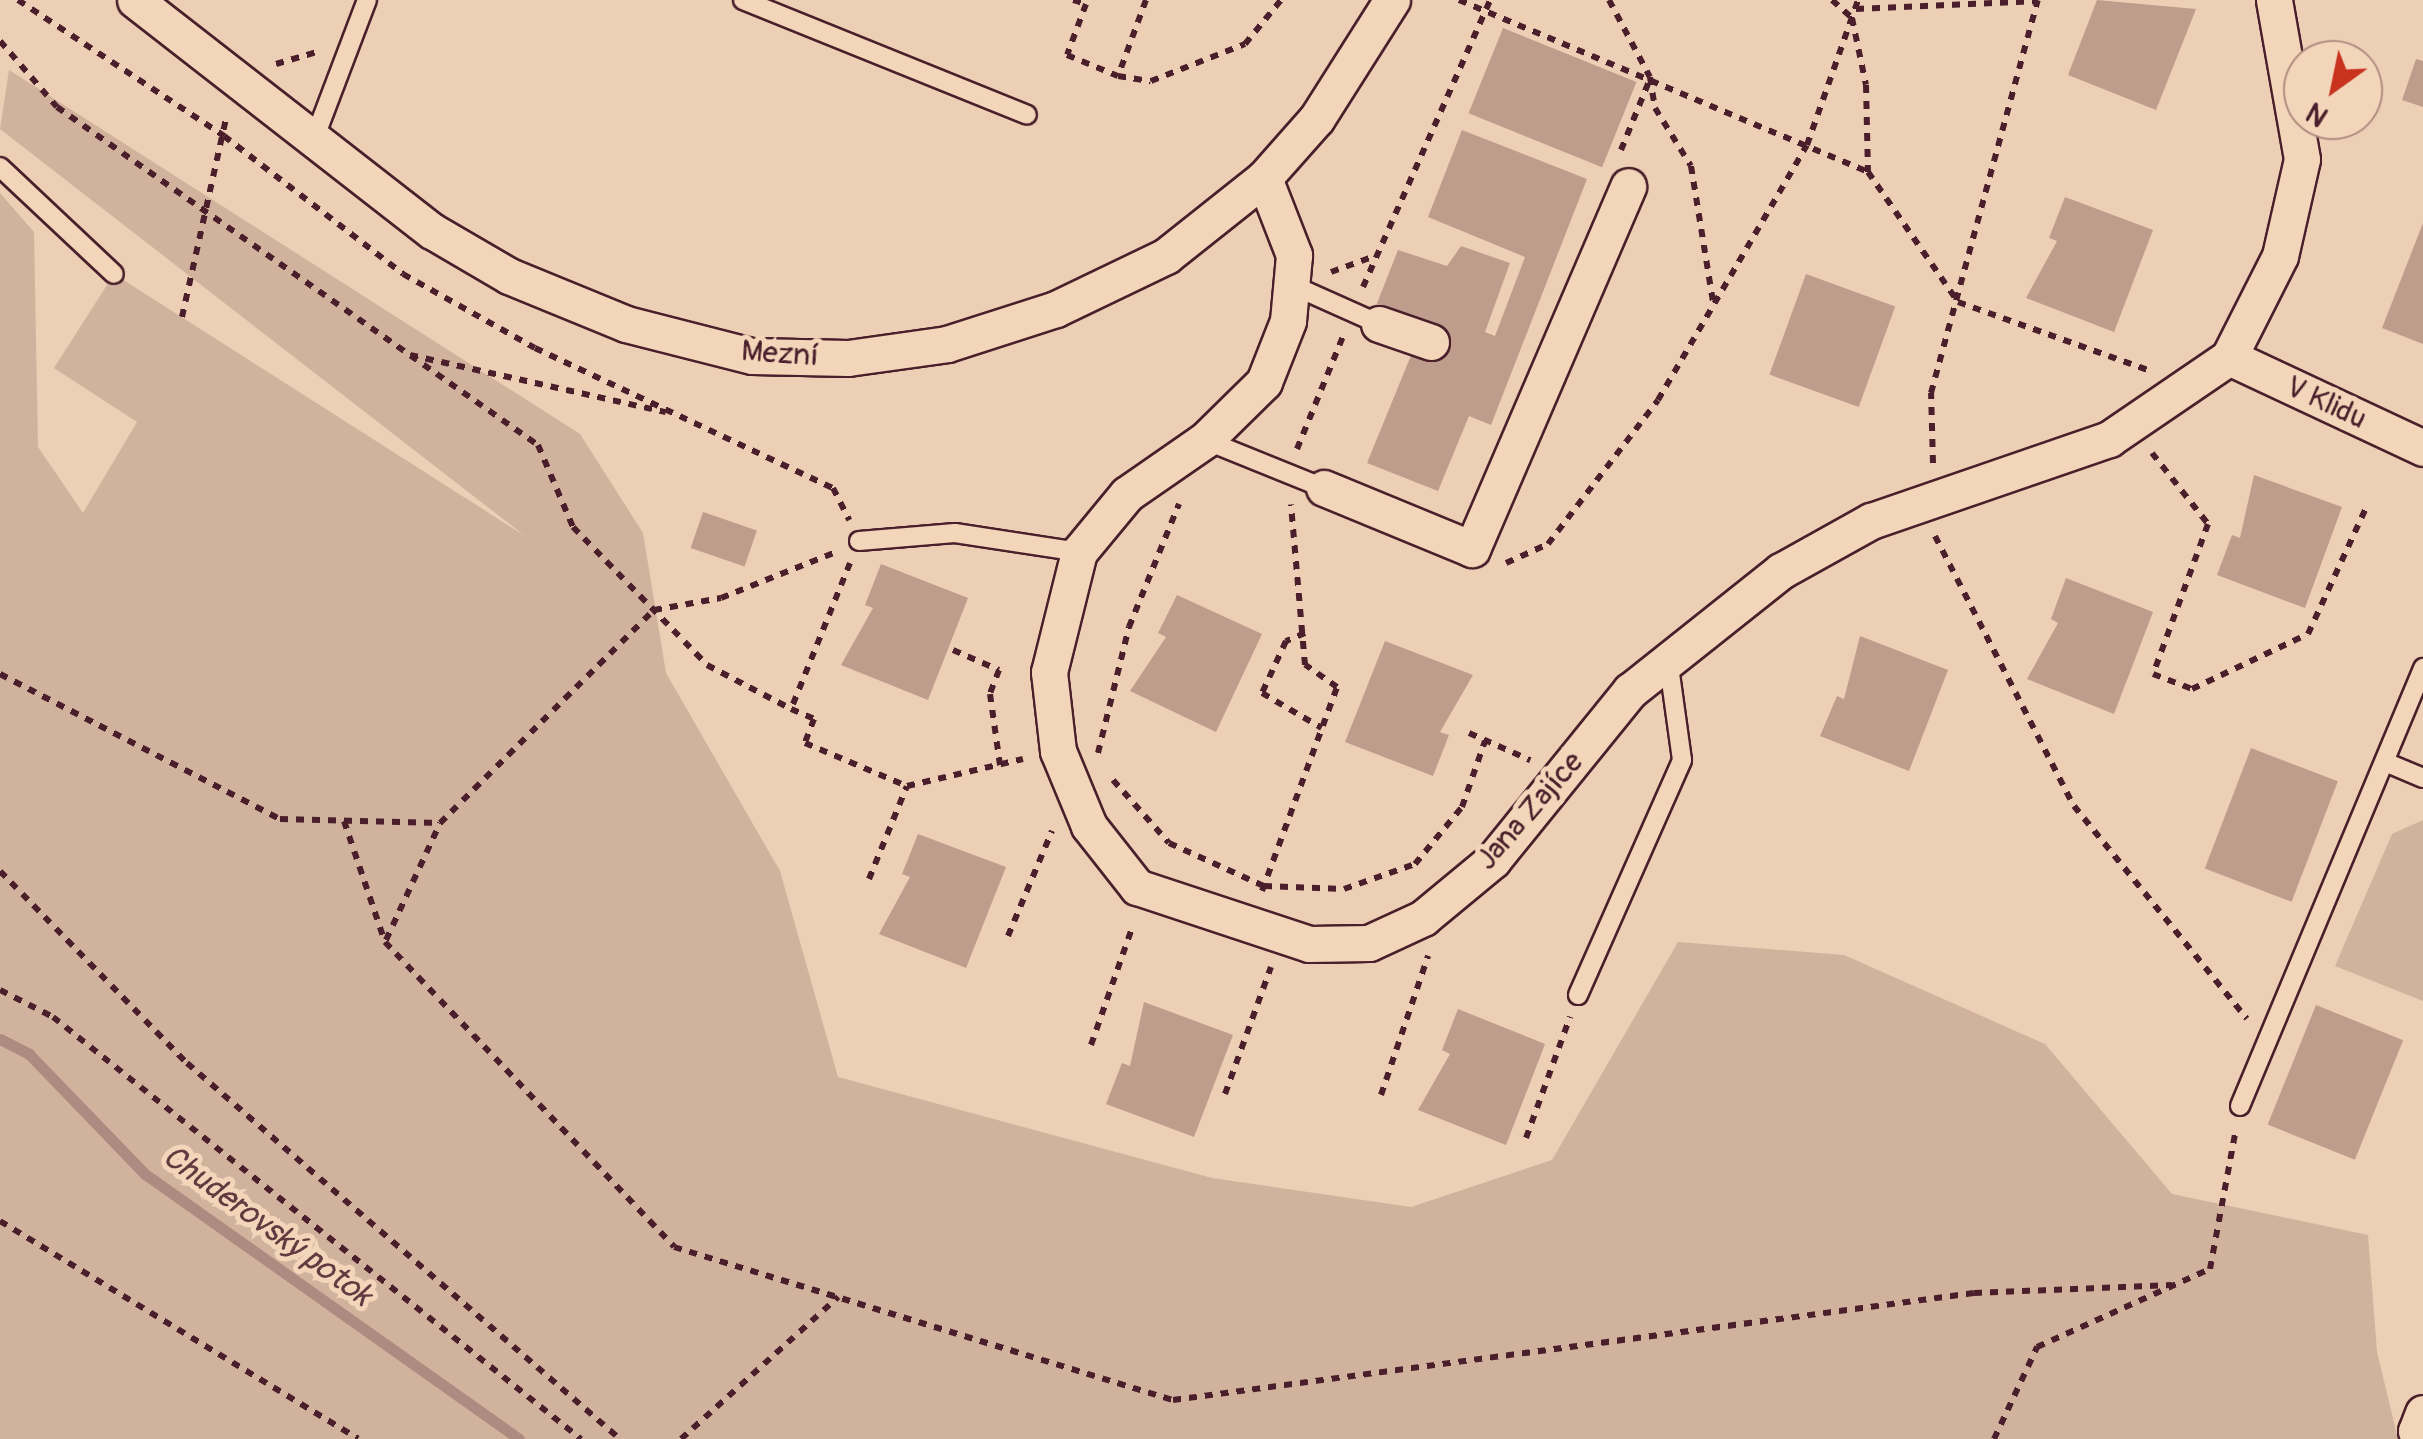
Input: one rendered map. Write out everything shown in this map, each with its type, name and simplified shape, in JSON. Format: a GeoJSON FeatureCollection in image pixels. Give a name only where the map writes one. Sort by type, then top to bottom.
{"type":"FeatureCollection","features":[{"type":"Feature","properties":{"kind":"street","name":"Mezní"},"geometry":{"type":"LineString","coordinates":[[135,0],[313,142],[509,276],[626,324],[752,356],[848,358],[948,344],[1056,309],[1166,256],[1264,178],[1318,118],[1392,0]]}},
{"type":"Feature","properties":{"kind":"street","name":"Jana Zajíce"},"geometry":{"type":"LineString","coordinates":[[1264,178],[1294,255],[1292,285],[1264,382],[1205,440],[1127,494],[1080,552],[1049,672],[1058,751],[1070,789],[1089,826],[1145,890],[1265,933],[1369,942],[1448,898],[1494,860],[1668,658],[1781,571],[1871,521],[2130,425],[2229,357],[2280,256],[2302,159],[2274,0]]}},
{"type":"Feature","properties":{"kind":"street"},"geometry":{"type":"LineString","coordinates":[[1324,488],[1472,548],[1628,186]]}},
{"type":"Feature","properties":{"kind":"street"},"geometry":{"type":"LineString","coordinates":[[1366,318],[1432,342]]}},
{"type":"Feature","properties":{"kind":"street","name":"V Klidu"},"geometry":{"type":"LineString","coordinates":[[2229,357],[2423,448]]}},
{"type":"Feature","properties":{"kind":"street"},"geometry":{"type":"LineString","coordinates":[[2423,1413],[2416,1431],[2423,1434]]}},
{"type":"Feature","properties":{"kind":"lane"},"geometry":{"type":"LineString","coordinates":[[313,142],[367,0]]}},
{"type":"Feature","properties":{"kind":"lane"},"geometry":{"type":"LineString","coordinates":[[743,0],[1027,115]]}},
{"type":"Feature","properties":{"kind":"lane"},"geometry":{"type":"LineString","coordinates":[[0,167],[114,274]]}},
{"type":"Feature","properties":{"kind":"lane"},"geometry":{"type":"LineString","coordinates":[[1292,285],[1366,318]]}},
{"type":"Feature","properties":{"kind":"lane"},"geometry":{"type":"LineString","coordinates":[[1205,440],[1324,488]]}},
{"type":"Feature","properties":{"kind":"lane"},"geometry":{"type":"LineString","coordinates":[[859,541],[955,533],[1080,552]]}},
{"type":"Feature","properties":{"kind":"lane"},"geometry":{"type":"LineString","coordinates":[[1578,995],[1682,760],[1668,658]]}},
{"type":"Feature","properties":{"kind":"lane"},"geometry":{"type":"LineString","coordinates":[[2240,1106],[2423,668]]}},
{"type":"Feature","properties":{"kind":"lane"},"geometry":{"type":"LineString","coordinates":[[2385,762],[2423,778]]}},
{"type":"Feature","properties":{"kind":"path"},"geometry":{"type":"LineString","coordinates":[[18,0],[224,136],[403,274],[833,488],[859,541],[791,709]]}},
{"type":"Feature","properties":{"kind":"path"},"geometry":{"type":"LineString","coordinates":[[1073,0],[1086,4],[1067,55],[1118,76],[1150,81],[1210,63],[1245,44],[1281,0]]}},
{"type":"Feature","properties":{"kind":"path"},"geometry":{"type":"LineString","coordinates":[[1118,76],[1146,0]]}},
{"type":"Feature","properties":{"kind":"path"},"geometry":{"type":"LineString","coordinates":[[1459,0],[1868,172],[1958,302],[2189,384]]}},
{"type":"Feature","properties":{"kind":"path"},"geometry":{"type":"LineString","coordinates":[[1226,1094],[1265,933],[1264,886],[1337,687],[1305,666],[1305,632],[1287,474],[1366,318],[1480,8],[1490,0]]}},
{"type":"Feature","properties":{"kind":"path"},"geometry":{"type":"LineString","coordinates":[[1609,0],[1650,78],[1655,108],[1692,166],[1714,303]]}},
{"type":"Feature","properties":{"kind":"path"},"geometry":{"type":"LineString","coordinates":[[1832,0],[1852,18],[1866,85],[1868,172]]}},
{"type":"Feature","properties":{"kind":"path"},"geometry":{"type":"LineString","coordinates":[[1472,548],[1505,563],[1548,544],[1658,400],[1807,145],[1857,4],[2038,0],[1930,393],[1932,480]]}},
{"type":"Feature","properties":{"kind":"path"},"geometry":{"type":"LineString","coordinates":[[0,40],[57,107],[204,216],[538,445],[573,527],[707,664],[814,719],[804,744],[907,786],[1058,751]]}},
{"type":"Feature","properties":{"kind":"path"},"geometry":{"type":"LineString","coordinates":[[1628,186],[1614,167],[1650,78]]}},
{"type":"Feature","properties":{"kind":"path"},"geometry":{"type":"LineString","coordinates":[[182,318],[210,172]]}},
{"type":"Feature","properties":{"kind":"path"},"geometry":{"type":"LineString","coordinates":[[406,354],[682,415]]}},
{"type":"Feature","properties":{"kind":"path"},"geometry":{"type":"LineString","coordinates":[[2130,425],[2208,524],[2154,674],[2192,689],[2308,634],[2366,508]]}},
{"type":"Feature","properties":{"kind":"path"},"geometry":{"type":"LineString","coordinates":[[1008,936],[1070,789],[1096,760],[1129,627],[1205,440]]}},
{"type":"Feature","properties":{"kind":"path"},"geometry":{"type":"LineString","coordinates":[[1931,528],[2074,806],[2267,1043]]}},
{"type":"Feature","properties":{"kind":"path"},"geometry":{"type":"LineString","coordinates":[[386,942],[440,823],[654,610],[756,586],[859,541]]}},
{"type":"Feature","properties":{"kind":"path"},"geometry":{"type":"LineString","coordinates":[[1305,632],[1286,641],[1262,693],[1322,728]]}},
{"type":"Feature","properties":{"kind":"path"},"geometry":{"type":"LineString","coordinates":[[954,650],[999,670],[990,694],[1000,764]]}},
{"type":"Feature","properties":{"kind":"path"},"geometry":{"type":"LineString","coordinates":[[0,674],[280,819],[440,823]]}},
{"type":"Feature","properties":{"kind":"path"},"geometry":{"type":"LineString","coordinates":[[1470,733],[1540,765]]}},
{"type":"Feature","properties":{"kind":"path"},"geometry":{"type":"LineString","coordinates":[[1108,775],[1169,843],[1264,886],[1344,890],[1415,864],[1462,807],[1486,741]]}},
{"type":"Feature","properties":{"kind":"path"},"geometry":{"type":"LineString","coordinates":[[869,879],[907,786]]}},
{"type":"Feature","properties":{"kind":"path"},"geometry":{"type":"LineString","coordinates":[[344,821],[386,942],[674,1247],[1173,1400],[1974,1293],[2172,1286]]}},
{"type":"Feature","properties":{"kind":"path"},"geometry":{"type":"LineString","coordinates":[[0,871],[186,1063],[620,1439]]}},
{"type":"Feature","properties":{"kind":"path"},"geometry":{"type":"LineString","coordinates":[[1090,1045],[1145,890]]}},
{"type":"Feature","properties":{"kind":"path"},"geometry":{"type":"LineString","coordinates":[[1381,1094],[1448,898]]}},
{"type":"Feature","properties":{"kind":"path"},"geometry":{"type":"LineString","coordinates":[[0,990],[53,1017],[582,1439]]}},
{"type":"Feature","properties":{"kind":"path"},"geometry":{"type":"LineString","coordinates":[[1526,1138],[1578,995]]}},
{"type":"Feature","properties":{"kind":"path"},"geometry":{"type":"LineString","coordinates":[[1994,1439],[2037,1347],[2210,1268],[2240,1106]]}},
{"type":"Feature","properties":{"kind":"path"},"geometry":{"type":"LineString","coordinates":[[0,1222],[358,1439]]}},
{"type":"Feature","properties":{"kind":"path"},"geometry":{"type":"LineString","coordinates":[[681,1439],[838,1298]]}},
{"type":"Feature","properties":{"kind":"shaded area"},"geometry":{"type":"Polygon","coordinates":[[[9,70],[580,434],[643,533],[666,673],[780,871],[838,1077],[1212,1178],[1411,1207],[1552,1160],[1678,942],[1844,955],[2045,1044],[2172,1194],[2368,1235],[2377,1352],[2398,1439],[0,1439],[0,193],[34,232],[38,447],[83,513],[137,422],[54,368],[114,274],[525,536],[0,129],[9,70]]]}},
{"type":"Feature","properties":{"kind":"shaded area"},"geometry":{"type":"Polygon","coordinates":[[[2423,820],[2423,1001],[2335,966],[2392,834],[2423,820]]]}},
{"type":"Feature","properties":{"kind":"building"},"geometry":{"type":"Polygon","coordinates":[[[2097,0],[2196,9],[2156,110],[2068,75],[2097,0]]]}},
{"type":"Feature","properties":{"kind":"building"},"geometry":{"type":"Polygon","coordinates":[[[1503,28],[1637,82],[1602,167],[1469,113],[1503,28]]]}},
{"type":"Feature","properties":{"kind":"building"},"geometry":{"type":"Polygon","coordinates":[[[2416,59],[2423,61],[2423,107],[2402,100],[2416,59]]]}},
{"type":"Feature","properties":{"kind":"building"},"geometry":{"type":"Polygon","coordinates":[[[1462,130],[1587,179],[1491,425],[1469,416],[1438,491],[1367,463],[1421,331],[1374,311],[1398,250],[1447,266],[1461,246],[1510,263],[1485,332],[1495,336],[1525,257],[1428,217],[1462,130]]]}},
{"type":"Feature","properties":{"kind":"building"},"geometry":{"type":"Polygon","coordinates":[[[2065,197],[2153,230],[2114,332],[2026,298],[2057,241],[2049,238],[2065,197]]]}},
{"type":"Feature","properties":{"kind":"building"},"geometry":{"type":"Polygon","coordinates":[[[2423,223],[2423,344],[2382,328],[2423,223]]]}},
{"type":"Feature","properties":{"kind":"building"},"geometry":{"type":"Polygon","coordinates":[[[1806,274],[1895,306],[1859,407],[1769,375],[1806,274]]]}},
{"type":"Feature","properties":{"kind":"building"},"geometry":{"type":"Polygon","coordinates":[[[2254,475],[2342,507],[2305,608],[2217,575],[2232,535],[2240,538],[2254,475]]]}},
{"type":"Feature","properties":{"kind":"building"},"geometry":{"type":"Polygon","coordinates":[[[703,512],[757,531],[745,566],[691,548],[703,512]]]}},
{"type":"Feature","properties":{"kind":"building"},"geometry":{"type":"Polygon","coordinates":[[[881,564],[968,598],[928,700],[841,665],[873,608],[865,605],[881,564]]]}},
{"type":"Feature","properties":{"kind":"building"},"geometry":{"type":"Polygon","coordinates":[[[2066,578],[2153,612],[2114,714],[2027,679],[2058,623],[2051,619],[2066,578]]]}},
{"type":"Feature","properties":{"kind":"building"},"geometry":{"type":"Polygon","coordinates":[[[1177,595],[1262,634],[1216,732],[1130,691],[1166,637],[1158,633],[1177,595]]]}},
{"type":"Feature","properties":{"kind":"building"},"geometry":{"type":"Polygon","coordinates":[[[1860,636],[1948,670],[1909,771],[1820,736],[1837,696],[1844,699],[1860,636]]]}},
{"type":"Feature","properties":{"kind":"building"},"geometry":{"type":"Polygon","coordinates":[[[1385,641],[1473,675],[1440,732],[1449,735],[1433,776],[1345,742],[1385,641]]]}},
{"type":"Feature","properties":{"kind":"building"},"geometry":{"type":"Polygon","coordinates":[[[2251,748],[2338,781],[2292,902],[2205,868],[2251,748]]]}},
{"type":"Feature","properties":{"kind":"building"},"geometry":{"type":"Polygon","coordinates":[[[918,834],[1006,867],[966,968],[879,934],[910,877],[902,874],[918,834]]]}},
{"type":"Feature","properties":{"kind":"building"},"geometry":{"type":"Polygon","coordinates":[[[1144,1002],[1233,1035],[1194,1137],[1106,1104],[1122,1063],[1130,1066],[1144,1002]]]}},
{"type":"Feature","properties":{"kind":"building"},"geometry":{"type":"Polygon","coordinates":[[[2316,1005],[2403,1040],[2355,1160],[2268,1125],[2316,1005]]]}},
{"type":"Feature","properties":{"kind":"building"},"geometry":{"type":"Polygon","coordinates":[[[1458,1009],[1545,1044],[1506,1145],[1418,1110],[1450,1054],[1442,1050],[1458,1009]]]}},
{"type":"Feature","properties":{"kind":"waterway","name":"Chuderovský potok"},"geometry":{"type":"LineString","coordinates":[[0,1039],[29,1054],[145,1174],[519,1439]]}}]}
